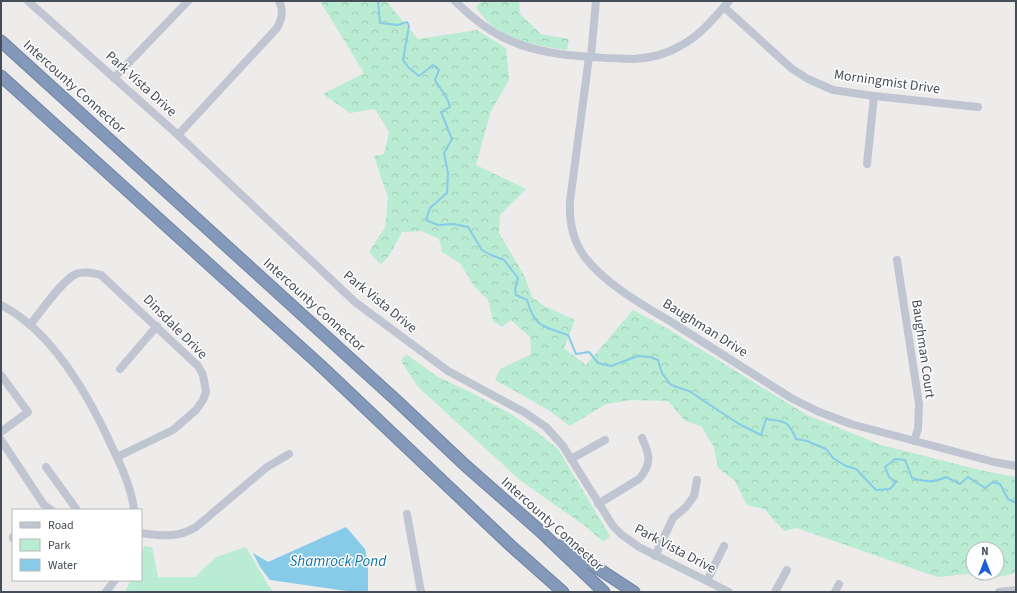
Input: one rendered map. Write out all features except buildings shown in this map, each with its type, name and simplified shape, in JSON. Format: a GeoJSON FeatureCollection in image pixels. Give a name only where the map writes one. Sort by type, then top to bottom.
{"type":"FeatureCollection","features":[{"type":"Feature","properties":{"kind":"highway","name":"Intercounty Connector"},"geometry":{"type":"LineString","coordinates":[[1,41],[472,471],[539,530],[604,592]]}},
{"type":"Feature","properties":{"kind":"highway"},"geometry":{"type":"LineString","coordinates":[[1,76],[320,365],[510,545],[563,592]]}},
{"type":"Feature","properties":{"kind":"highway"},"geometry":{"type":"LineString","coordinates":[[539,530],[634,592]]}},
{"type":"Feature","properties":{"kind":"street","name":"Park Vista Drive"},"geometry":{"type":"LineString","coordinates":[[28,1],[178,135],[355,302],[448,371],[524,412],[546,427],[562,446],[613,526],[622,535],[655,556],[729,592]]}},
{"type":"Feature","properties":{"kind":"street"},"geometry":{"type":"LineString","coordinates":[[114,78],[188,1]]}},
{"type":"Feature","properties":{"kind":"street"},"geometry":{"type":"LineString","coordinates":[[178,135],[277,28],[282,18],[282,6],[279,1]]}},
{"type":"Feature","properties":{"kind":"street"},"geometry":{"type":"LineString","coordinates":[[454,1],[469,16],[486,29],[512,42],[546,52],[590,57],[634,59],[664,54],[681,46],[698,34],[726,4]]}},
{"type":"Feature","properties":{"kind":"street","name":"Baughman Drive"},"geometry":{"type":"LineString","coordinates":[[596,1],[569,213],[578,246],[593,267],[605,278],[639,302],[791,398],[817,411],[851,424],[994,462],[1016,466]]}},
{"type":"Feature","properties":{"kind":"street","name":"Morningmist Drive"},"geometry":{"type":"LineString","coordinates":[[726,4],[791,68],[808,80],[833,90],[978,107]]}},
{"type":"Feature","properties":{"kind":"street"},"geometry":{"type":"LineString","coordinates":[[867,164],[874,96]]}},
{"type":"Feature","properties":{"kind":"street","name":"Baughman Court"},"geometry":{"type":"LineString","coordinates":[[897,260],[919,404],[918,429],[914,441]]}},
{"type":"Feature","properties":{"kind":"street","name":"Dinsdale Drive"},"geometry":{"type":"LineString","coordinates":[[30,326],[65,282],[75,275],[86,272],[101,275],[198,366],[203,375],[206,392],[203,400],[196,410],[173,430],[117,457]]}},
{"type":"Feature","properties":{"kind":"street"},"geometry":{"type":"LineString","coordinates":[[1,305],[30,326],[49,344],[77,381],[96,413],[117,457],[126,481],[134,509]]}},
{"type":"Feature","properties":{"kind":"street"},"geometry":{"type":"LineString","coordinates":[[120,369],[156,326]]}},
{"type":"Feature","properties":{"kind":"street"},"geometry":{"type":"LineString","coordinates":[[1,375],[28,412],[1,432]]}},
{"type":"Feature","properties":{"kind":"street"},"geometry":{"type":"LineString","coordinates":[[598,504],[639,479],[643,474],[649,461],[648,452],[642,438]]}},
{"type":"Feature","properties":{"kind":"street"},"geometry":{"type":"LineString","coordinates":[[1,440],[48,509]]}},
{"type":"Feature","properties":{"kind":"street"},"geometry":{"type":"LineString","coordinates":[[571,460],[605,440]]}},
{"type":"Feature","properties":{"kind":"street"},"geometry":{"type":"LineString","coordinates":[[142,533],[172,536],[187,533],[267,466],[289,454]]}},
{"type":"Feature","properties":{"kind":"street"},"geometry":{"type":"LineString","coordinates":[[46,467],[76,509]]}},
{"type":"Feature","properties":{"kind":"street"},"geometry":{"type":"LineString","coordinates":[[655,556],[673,518],[686,507],[694,496],[697,480]]}},
{"type":"Feature","properties":{"kind":"street"},"geometry":{"type":"LineString","coordinates":[[407,514],[421,592]]}},
{"type":"Feature","properties":{"kind":"street"},"geometry":{"type":"LineString","coordinates":[[707,581],[724,546]]}},
{"type":"Feature","properties":{"kind":"street"},"geometry":{"type":"LineString","coordinates":[[775,592],[787,570]]}},
{"type":"Feature","properties":{"kind":"street"},"geometry":{"type":"LineString","coordinates":[[106,592],[114,581]]}},
{"type":"Feature","properties":{"kind":"street"},"geometry":{"type":"LineString","coordinates":[[835,592],[839,584]]}},
{"type":"Feature","properties":{"kind":"street"},"geometry":{"type":"LineString","coordinates":[[999,592],[1016,590]]}},
{"type":"Feature","properties":{"kind":"green space"},"geometry":{"type":"Polygon","coordinates":[[[320,1],[386,1],[418,39],[477,30],[506,48],[509,80],[491,111],[476,165],[526,189],[500,215],[499,233],[525,277],[532,297],[544,306],[575,320],[564,348],[586,365],[633,310],[668,329],[807,415],[881,445],[984,471],[1016,477],[1016,573],[1005,575],[1005,541],[965,541],[965,574],[937,577],[797,528],[784,531],[764,509],[747,505],[735,481],[718,468],[714,447],[701,426],[685,421],[668,401],[631,400],[606,404],[570,426],[550,411],[495,380],[500,369],[531,354],[530,337],[511,320],[502,327],[493,321],[488,300],[474,286],[460,263],[442,252],[439,239],[422,231],[402,232],[390,254],[381,265],[369,252],[385,227],[388,198],[374,156],[384,154],[389,132],[375,109],[350,113],[323,94],[364,73],[320,1]]]}},
{"type":"Feature","properties":{"kind":"green space"},"geometry":{"type":"Polygon","coordinates":[[[482,1],[519,1],[520,14],[541,34],[569,39],[567,50],[527,43],[508,36],[490,24],[481,14],[476,7],[482,1]]]}},
{"type":"Feature","properties":{"kind":"green space"},"geometry":{"type":"Polygon","coordinates":[[[406,354],[438,377],[511,414],[558,449],[610,536],[603,542],[585,526],[521,481],[418,387],[401,361],[406,354]]]}},
{"type":"Feature","properties":{"kind":"green space"},"geometry":{"type":"Polygon","coordinates":[[[144,546],[152,547],[158,577],[195,577],[216,557],[246,547],[268,585],[274,592],[125,592],[130,581],[142,581],[142,553],[144,546]]]}},
{"type":"Feature","properties":{"kind":"water","name":"Shamrock Pond"},"geometry":{"type":"Polygon","coordinates":[[[346,527],[365,549],[368,563],[368,592],[354,592],[270,580],[260,567],[253,553],[268,562],[346,527]]]}},
{"type":"Feature","properties":{"kind":"waterway"},"geometry":{"type":"LineString","coordinates":[[378,1],[380,23],[398,25],[407,22],[409,26],[403,60],[409,68],[419,76],[433,65],[439,70],[435,80],[446,96],[450,107],[441,112],[452,139],[444,153],[448,173],[447,193],[430,208],[426,220],[438,225],[453,224],[468,227],[482,250],[504,260],[518,278],[515,289],[516,295],[527,300],[533,316],[537,321],[541,325],[568,335],[576,354],[589,352],[598,363],[611,366],[638,356],[650,357],[658,360],[662,373],[671,385],[689,391],[739,424],[761,435],[766,419],[786,423],[791,428],[796,439],[807,441],[826,449],[833,458],[846,466],[856,469],[876,490],[890,489],[896,482],[889,477],[885,467],[895,459],[905,460],[912,478],[933,481],[946,477],[960,484],[968,477],[985,488],[993,482],[1000,484],[1008,499],[1016,503]]}}]}
